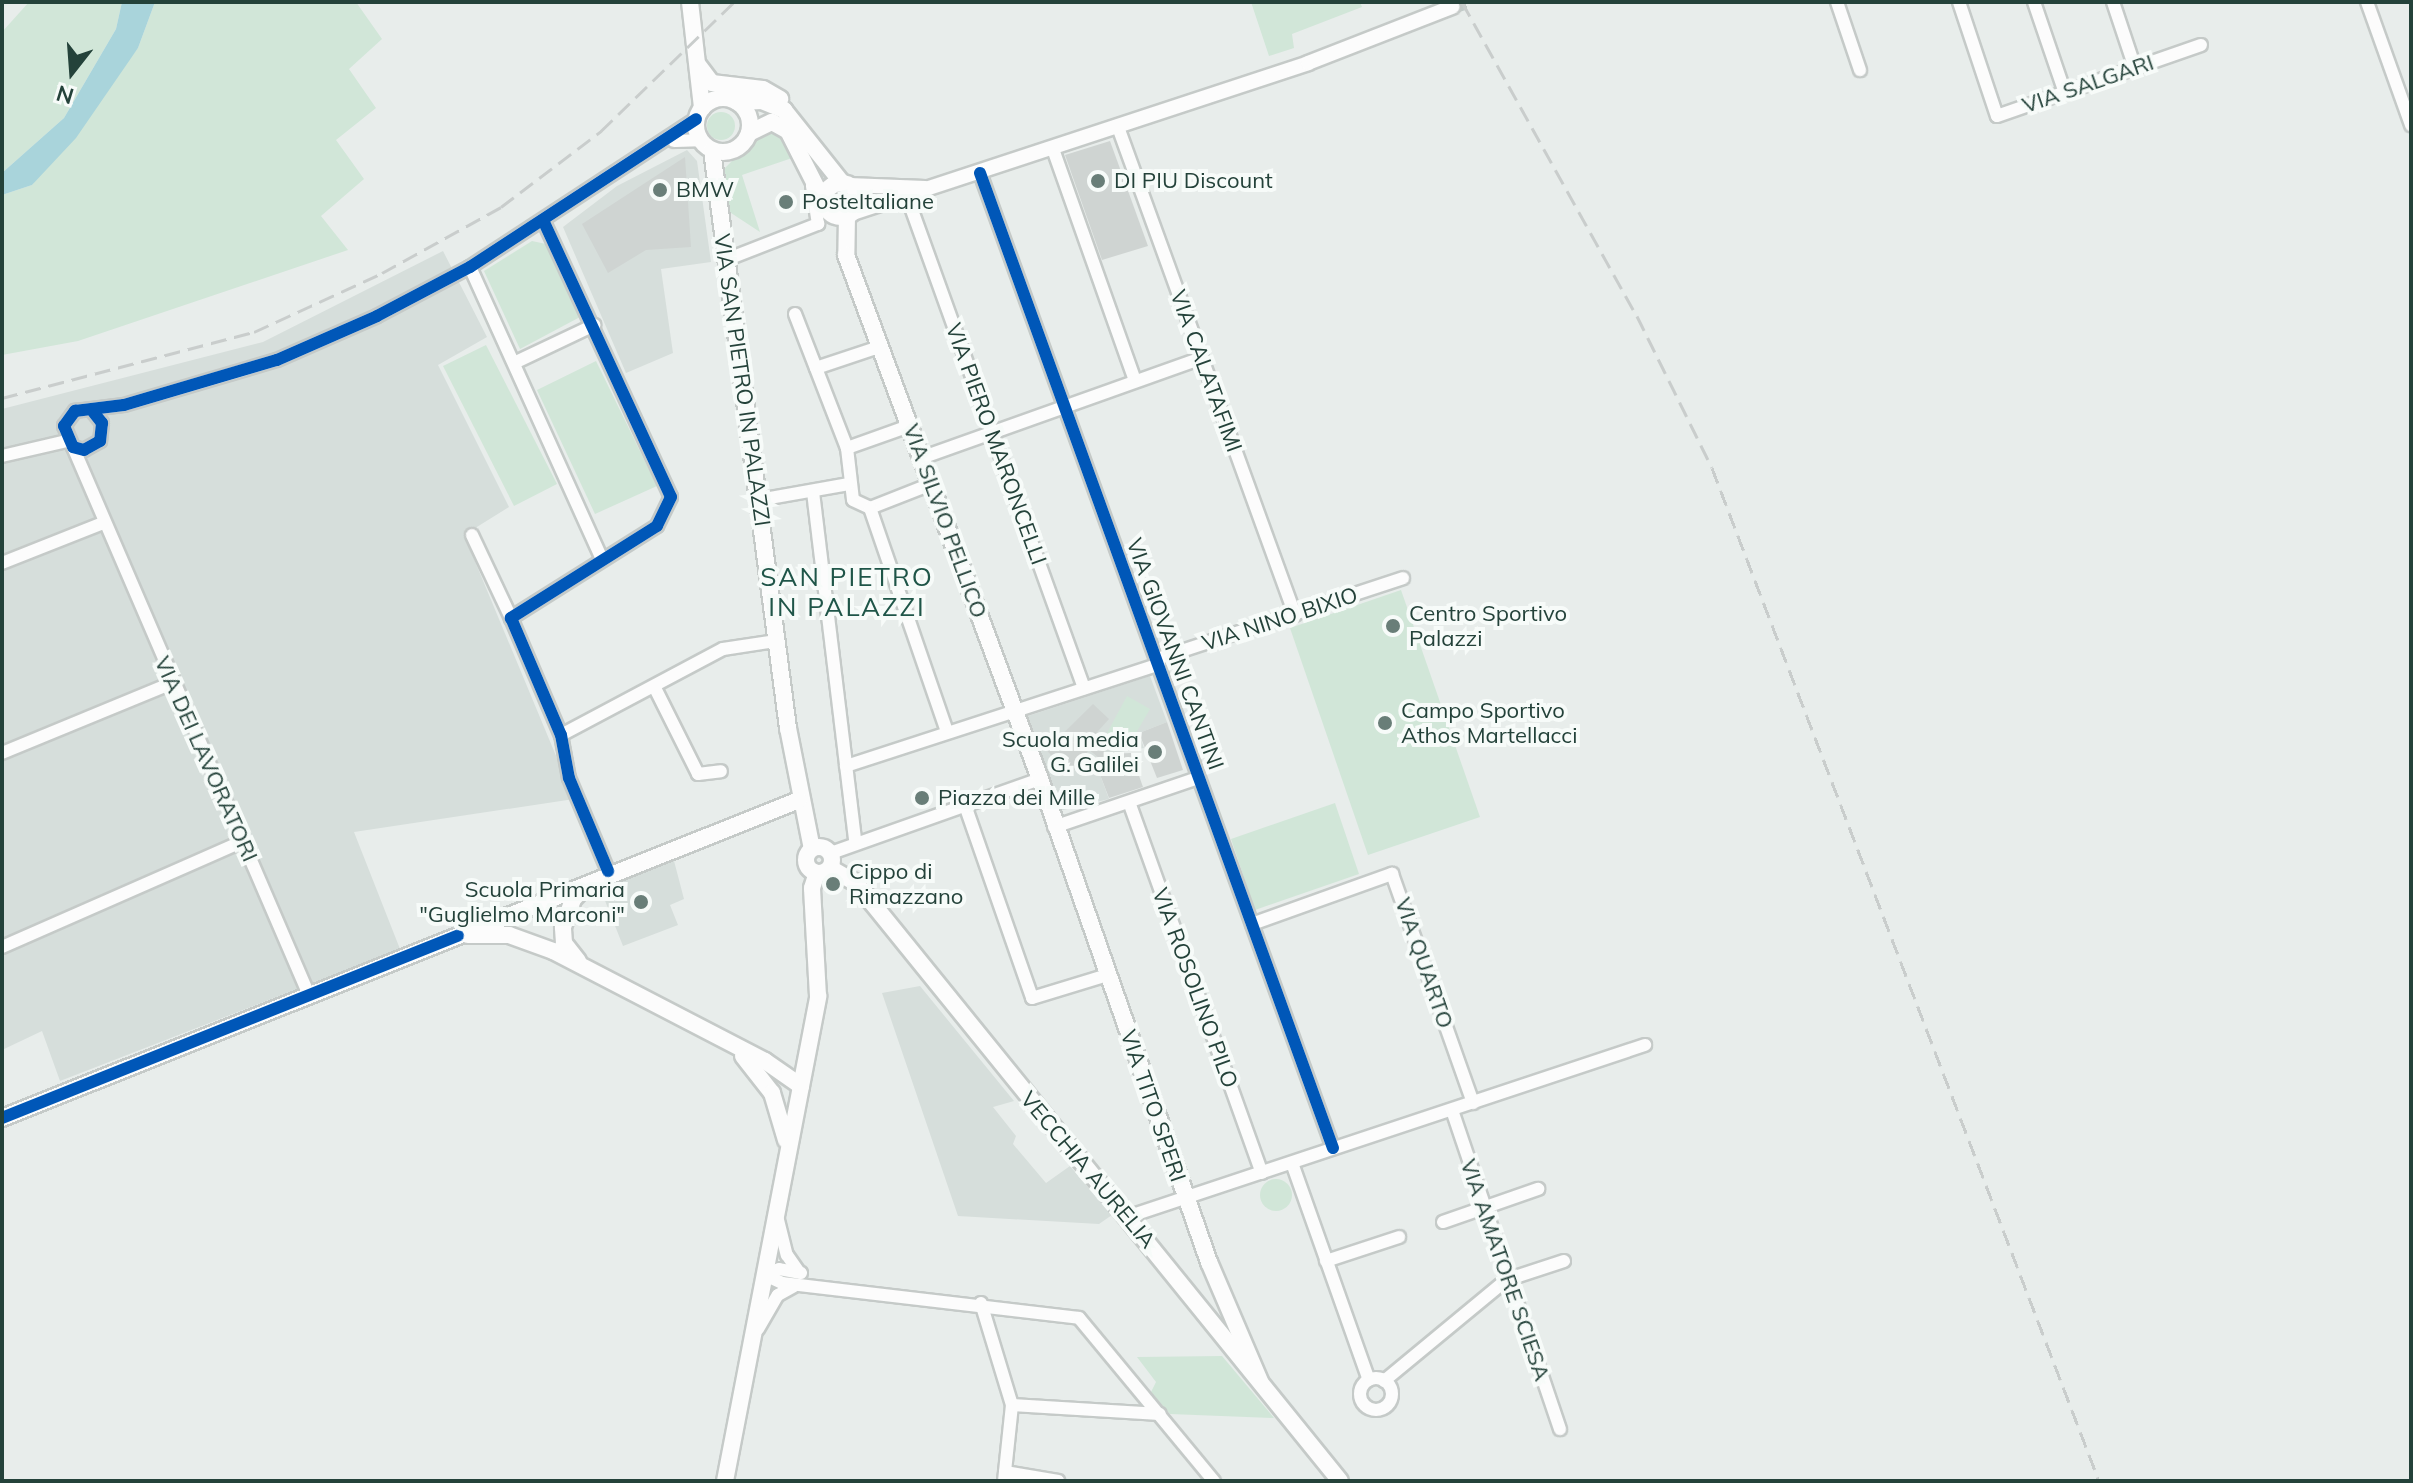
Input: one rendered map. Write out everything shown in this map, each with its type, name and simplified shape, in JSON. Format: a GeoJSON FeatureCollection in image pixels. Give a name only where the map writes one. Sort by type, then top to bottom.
{"type":"FeatureCollection","features":[{"type":"Feature","properties":{"kind":"main road"},"geometry":{"type":"LineString","coordinates":[[690,2],[699,66],[699,114],[706,145],[730,152],[749,133],[772,122],[782,126],[812,174],[831,215],[850,215],[858,198],[819,161],[798,123],[770,92],[712,83],[699,66]]}},
{"type":"Feature","properties":{"kind":"main road"},"geometry":{"type":"LineString","coordinates":[[699,114],[715,99],[773,104],[798,123]]}},
{"type":"Feature","properties":{"kind":"main road"},"geometry":{"type":"LineString","coordinates":[[737,102],[748,116],[749,133]]}},
{"type":"Feature","properties":{"kind":"main road","name":"VIA SAN PIETRO IN PALAZZI"},"geometry":{"type":"LineString","coordinates":[[706,145],[728,259],[799,800]]}},
{"type":"Feature","properties":{"kind":"main road"},"geometry":{"type":"LineString","coordinates":[[823,200],[831,186],[845,184]]}},
{"type":"Feature","properties":{"kind":"main road","name":"VIA SILVIO PELLICO"},"geometry":{"type":"LineString","coordinates":[[850,215],[846,255],[1015,710],[1054,827]]}},
{"type":"Feature","properties":{"kind":"main road"},"geometry":{"type":"LineString","coordinates":[[2,1118],[458,936],[608,871],[799,800],[812,849],[806,863],[826,865],[812,888],[820,973],[725,1481]]}},
{"type":"Feature","properties":{"kind":"main road","name":"VIA TITO SPERI"},"geometry":{"type":"LineString","coordinates":[[1054,827],[1186,1199],[1260,1381]]}},
{"type":"Feature","properties":{"kind":"main road","name":"VECCHIA AURELIA"},"geometry":{"type":"LineString","coordinates":[[812,849],[826,865],[856,883],[1127,1217],[1197,1309],[1260,1381],[1340,1481]]}},
{"type":"Feature","properties":{"kind":"main road"},"geometry":{"type":"LineString","coordinates":[[585,968],[564,943],[565,914],[584,887],[608,871]]}},
{"type":"Feature","properties":{"kind":"main road"},"geometry":{"type":"LineString","coordinates":[[458,936],[509,935],[585,968],[800,1088]]}},
{"type":"Feature","properties":{"kind":"main road"},"geometry":{"type":"LineString","coordinates":[[740,1052],[763,1078],[784,1120],[788,1154]]}},
{"type":"Feature","properties":{"kind":"main road"},"geometry":{"type":"LineString","coordinates":[[763,1078],[800,1088]]}},
{"type":"Feature","properties":{"kind":"main road"},"geometry":{"type":"LineString","coordinates":[[1197,1309],[1217,1309],[1222,1293]]}},
{"type":"Feature","properties":{"kind":"street"},"geometry":{"type":"LineString","coordinates":[[1837,2],[1860,70]]}},
{"type":"Feature","properties":{"kind":"street","name":"VIA SALGARI"},"geometry":{"type":"LineString","coordinates":[[1959,2],[1997,116],[2201,45]]}},
{"type":"Feature","properties":{"kind":"street"},"geometry":{"type":"LineString","coordinates":[[2034,2],[2065,93]]}},
{"type":"Feature","properties":{"kind":"street"},"geometry":{"type":"LineString","coordinates":[[2113,2],[2135,68]]}},
{"type":"Feature","properties":{"kind":"street"},"geometry":{"type":"LineString","coordinates":[[2367,2],[2411,125]]}},
{"type":"Feature","properties":{"kind":"street"},"geometry":{"type":"LineString","coordinates":[[850,215],[908,199],[1118,127],[1452,7]]}},
{"type":"Feature","properties":{"kind":"street"},"geometry":{"type":"LineString","coordinates":[[47,444],[75,411],[94,413],[277,360],[470,267],[671,141],[699,114]]}},
{"type":"Feature","properties":{"kind":"street","name":"VIA CALATAFIMI"},"geometry":{"type":"LineString","coordinates":[[1118,127],[1295,615]]}},
{"type":"Feature","properties":{"kind":"street"},"geometry":{"type":"LineString","coordinates":[[671,141],[706,145]]}},
{"type":"Feature","properties":{"kind":"street"},"geometry":{"type":"LineString","coordinates":[[1053,149],[1135,381]]}},
{"type":"Feature","properties":{"kind":"street","name":"VIA GIOVANNI CANTINI"},"geometry":{"type":"LineString","coordinates":[[980,173],[1333,1148]]}},
{"type":"Feature","properties":{"kind":"street"},"geometry":{"type":"LineString","coordinates":[[728,259],[818,224],[812,174]]}},
{"type":"Feature","properties":{"kind":"street"},"geometry":{"type":"LineString","coordinates":[[845,184],[933,188]]}},
{"type":"Feature","properties":{"kind":"street","name":"VIA PIERO MARONCELLI"},"geometry":{"type":"LineString","coordinates":[[908,199],[1084,688]]}},
{"type":"Feature","properties":{"kind":"street"},"geometry":{"type":"LineString","coordinates":[[511,618],[657,526],[671,497],[543,220]]}},
{"type":"Feature","properties":{"kind":"street"},"geometry":{"type":"LineString","coordinates":[[470,267],[602,560]]}},
{"type":"Feature","properties":{"kind":"street"},"geometry":{"type":"LineString","coordinates":[[795,314],[847,448],[849,484],[855,505],[870,508],[931,484]]}},
{"type":"Feature","properties":{"kind":"street"},"geometry":{"type":"LineString","coordinates":[[514,363],[594,325]]}},
{"type":"Feature","properties":{"kind":"street"},"geometry":{"type":"LineString","coordinates":[[816,368],[879,347]]}},
{"type":"Feature","properties":{"kind":"street"},"geometry":{"type":"LineString","coordinates":[[921,458],[1202,358]]}},
{"type":"Feature","properties":{"kind":"street"},"geometry":{"type":"LineString","coordinates":[[83,476],[104,429],[124,405]]}},
{"type":"Feature","properties":{"kind":"street"},"geometry":{"type":"LineString","coordinates":[[94,413],[104,429]]}},
{"type":"Feature","properties":{"kind":"street"},"geometry":{"type":"LineString","coordinates":[[64,426],[70,444]]}},
{"type":"Feature","properties":{"kind":"street"},"geometry":{"type":"LineString","coordinates":[[847,448],[909,426]]}},
{"type":"Feature","properties":{"kind":"street"},"geometry":{"type":"LineString","coordinates":[[2,456],[47,444],[96,446]]}},
{"type":"Feature","properties":{"kind":"street","name":"VIA DEI LAVORATORI"},"geometry":{"type":"LineString","coordinates":[[70,444],[309,995]]}},
{"type":"Feature","properties":{"kind":"street"},"geometry":{"type":"LineString","coordinates":[[758,500],[849,484]]}},
{"type":"Feature","properties":{"kind":"street"},"geometry":{"type":"LineString","coordinates":[[813,492],[855,840]]}},
{"type":"Feature","properties":{"kind":"street"},"geometry":{"type":"LineString","coordinates":[[870,508],[947,732]]}},
{"type":"Feature","properties":{"kind":"street"},"geometry":{"type":"LineString","coordinates":[[2,563],[103,523]]}},
{"type":"Feature","properties":{"kind":"street"},"geometry":{"type":"LineString","coordinates":[[472,535],[561,735],[569,778],[608,871]]}},
{"type":"Feature","properties":{"kind":"street","name":"VIA NINO BIXIO"},"geometry":{"type":"LineString","coordinates":[[1015,710],[1403,578]]}},
{"type":"Feature","properties":{"kind":"street"},"geometry":{"type":"LineString","coordinates":[[561,735],[655,688],[723,649],[776,641]]}},
{"type":"Feature","properties":{"kind":"street"},"geometry":{"type":"LineString","coordinates":[[2,753],[172,683]]}},
{"type":"Feature","properties":{"kind":"street"},"geometry":{"type":"LineString","coordinates":[[655,688],[698,774],[721,771]]}},
{"type":"Feature","properties":{"kind":"street"},"geometry":{"type":"LineString","coordinates":[[846,766],[1015,710]]}},
{"type":"Feature","properties":{"kind":"street"},"geometry":{"type":"LineString","coordinates":[[1054,827],[1198,778]]}},
{"type":"Feature","properties":{"kind":"street"},"geometry":{"type":"LineString","coordinates":[[826,865],[855,840],[966,808],[1040,779]]}},
{"type":"Feature","properties":{"kind":"street","name":"VIA ROSOLINO PILO"},"geometry":{"type":"LineString","coordinates":[[1129,802],[1262,1173]]}},
{"type":"Feature","properties":{"kind":"street"},"geometry":{"type":"LineString","coordinates":[[966,808],[1032,998],[1107,975]]}},
{"type":"Feature","properties":{"kind":"street"},"geometry":{"type":"LineString","coordinates":[[2,947],[241,842]]}},
{"type":"Feature","properties":{"kind":"street","name":"VIA QUARTO"},"geometry":{"type":"LineString","coordinates":[[1252,924],[1392,874],[1473,1103]]}},
{"type":"Feature","properties":{"kind":"street"},"geometry":{"type":"LineString","coordinates":[[1127,1217],[1645,1045]]}},
{"type":"Feature","properties":{"kind":"street","name":"VIA AMATORE SCIESA"},"geometry":{"type":"LineString","coordinates":[[1452,1110],[1506,1280],[1560,1429]]}},
{"type":"Feature","properties":{"kind":"street"},"geometry":{"type":"LineString","coordinates":[[1292,1163],[1369,1380],[1360,1397],[1375,1410],[1391,1399],[1384,1381]]}},
{"type":"Feature","properties":{"kind":"street"},"geometry":{"type":"LineString","coordinates":[[1443,1222],[1538,1189]]}},
{"type":"Feature","properties":{"kind":"street"},"geometry":{"type":"LineString","coordinates":[[777,1212],[787,1255],[800,1279]]}},
{"type":"Feature","properties":{"kind":"street"},"geometry":{"type":"LineString","coordinates":[[1326,1261],[1399,1237]]}},
{"type":"Feature","properties":{"kind":"street"},"geometry":{"type":"LineString","coordinates":[[1369,1380],[1384,1381],[1506,1280],[1564,1261]]}},
{"type":"Feature","properties":{"kind":"street"},"geometry":{"type":"LineString","coordinates":[[765,1275],[1079,1318],[1214,1481]]}},
{"type":"Feature","properties":{"kind":"street"},"geometry":{"type":"LineString","coordinates":[[753,1339],[778,1295],[800,1279]]}},
{"type":"Feature","properties":{"kind":"street"},"geometry":{"type":"LineString","coordinates":[[981,1303],[1012,1405],[1005,1477],[1058,1481]]}},
{"type":"Feature","properties":{"kind":"street"},"geometry":{"type":"LineString","coordinates":[[1012,1405],[1160,1414]]}},
{"type":"Feature","properties":{"kind":"shaded area"},"geometry":{"type":"Polygon","coordinates":[[[687,150],[697,161],[711,262],[661,269],[673,353],[626,373],[563,227],[617,186],[687,150]]]}},
{"type":"Feature","properties":{"kind":"shaded area"},"geometry":{"type":"Polygon","coordinates":[[[443,251],[487,337],[438,365],[509,507],[464,535],[574,799],[354,832],[400,949],[60,1081],[42,1031],[2,1050],[2,409],[263,342],[443,251]]]}},
{"type":"Feature","properties":{"kind":"shaded area"},"geometry":{"type":"Polygon","coordinates":[[[1150,676],[1167,722],[1139,733],[1144,748],[1107,754],[1091,739],[1108,719],[1093,705],[1046,750],[1070,776],[1089,750],[1111,768],[1099,772],[1109,799],[1059,811],[1025,717],[1150,676]]]}},
{"type":"Feature","properties":{"kind":"shaded area","name":"Scuola Primaria \"Guglielmo Marconi\""},"geometry":{"type":"Polygon","coordinates":[[[673,857],[684,899],[670,905],[678,925],[623,946],[600,888],[673,857]]]}},
{"type":"Feature","properties":{"kind":"shaded area"},"geometry":{"type":"Polygon","coordinates":[[[920,986],[1014,1101],[993,1107],[1016,1136],[1013,1144],[1046,1183],[1070,1166],[1112,1215],[1099,1224],[958,1216],[882,993],[920,986]]]}},
{"type":"Feature","properties":{"kind":"green space"},"geometry":{"type":"Polygon","coordinates":[[[29,2],[122,2],[116,29],[64,118],[2,173],[2,32],[29,2]]]}},
{"type":"Feature","properties":{"kind":"green space"},"geometry":{"type":"Polygon","coordinates":[[[155,2],[356,2],[382,39],[349,69],[376,108],[336,140],[364,179],[321,216],[348,250],[78,341],[2,355],[2,195],[32,185],[138,48],[155,2]]]}},
{"type":"Feature","properties":{"kind":"green space"},"geometry":{"type":"Polygon","coordinates":[[[1251,2],[1360,2],[1362,7],[1292,34],[1294,48],[1269,56],[1251,2]]]}},
{"type":"Feature","properties":{"kind":"green space"},"geometry":{"type":"Polygon","coordinates":[[[721,112],[731,116],[735,126],[731,136],[721,140],[711,136],[707,126],[711,116],[721,112]]]}},
{"type":"Feature","properties":{"kind":"green space"},"geometry":{"type":"Polygon","coordinates":[[[763,130],[783,131],[795,157],[742,175],[760,232],[728,211],[721,172],[763,130]]]}},
{"type":"Feature","properties":{"kind":"green space"},"geometry":{"type":"Polygon","coordinates":[[[532,241],[546,244],[580,317],[520,349],[484,271],[532,241]]]}},
{"type":"Feature","properties":{"kind":"green space"},"geometry":{"type":"Polygon","coordinates":[[[486,345],[557,484],[514,506],[443,366],[486,345]]]}},
{"type":"Feature","properties":{"kind":"green space"},"geometry":{"type":"Polygon","coordinates":[[[596,361],[657,486],[595,514],[537,390],[596,361]]]}},
{"type":"Feature","properties":{"kind":"green space","name":"Campo Sportivo Athos Martellacci"},"geometry":{"type":"Polygon","coordinates":[[[1401,590],[1480,817],[1368,855],[1290,628],[1401,590]]]}},
{"type":"Feature","properties":{"kind":"green space"},"geometry":{"type":"Polygon","coordinates":[[[1127,696],[1150,709],[1129,745],[1107,733],[1127,696]]]}},
{"type":"Feature","properties":{"kind":"green space"},"geometry":{"type":"Polygon","coordinates":[[[1335,803],[1359,874],[1255,910],[1231,839],[1335,803]]]}},
{"type":"Feature","properties":{"kind":"green space"},"geometry":{"type":"Polygon","coordinates":[[[1276,1179],[1287,1184],[1292,1195],[1287,1206],[1276,1211],[1265,1206],[1260,1195],[1265,1184],[1276,1179]]]}},
{"type":"Feature","properties":{"kind":"green space"},"geometry":{"type":"Polygon","coordinates":[[[1222,1356],[1274,1418],[1170,1414],[1151,1392],[1156,1382],[1137,1357],[1222,1356]]]}},
{"type":"Feature","properties":{"kind":"water"},"geometry":{"type":"Polygon","coordinates":[[[122,2],[155,2],[138,48],[76,138],[32,185],[2,195],[2,173],[64,118],[116,29],[122,2]]]}},
{"type":"Feature","properties":{"kind":"building","name":"DI PIU Discount"},"geometry":{"type":"Polygon","coordinates":[[[1110,141],[1148,246],[1102,260],[1065,155],[1110,141]]]}},
{"type":"Feature","properties":{"kind":"building","name":"BMW"},"geometry":{"type":"Polygon","coordinates":[[[685,157],[691,247],[646,250],[608,273],[582,224],[685,157]]]}},
{"type":"Feature","properties":{"kind":"building","name":"Scuola media G. Galilei"},"geometry":{"type":"Polygon","coordinates":[[[1093,704],[1109,719],[1091,739],[1107,754],[1131,753],[1143,787],[1109,798],[1099,772],[1111,768],[1089,750],[1070,776],[1046,750],[1093,704]]]}},
{"type":"Feature","properties":{"kind":"building"},"geometry":{"type":"Polygon","coordinates":[[[1167,722],[1183,770],[1157,778],[1139,733],[1167,722]]]}},
{"type":"Feature","properties":{"kind":"tunnel"},"geometry":{"type":"LineString","coordinates":[[1452,7],[1467,2]]}},
{"type":"Feature","properties":{"kind":"railway"},"geometry":{"type":"LineString","coordinates":[[2,398],[254,332],[382,273],[501,207],[601,131],[734,2]]}},
{"type":"Feature","properties":{"kind":"railway"},"geometry":{"type":"LineString","coordinates":[[1462,2],[1637,316],[1712,468],[2099,1481]]}},
{"type":"Feature","properties":{"kind":"cycle path"},"geometry":{"type":"LineString","coordinates":[[94,413],[102,423],[100,441],[84,450],[73,447],[64,426],[75,411],[124,405],[277,360],[377,316],[470,267],[696,119]]}},
{"type":"Feature","properties":{"kind":"cycle path"},"geometry":{"type":"LineString","coordinates":[[980,173],[1333,1148]]}},
{"type":"Feature","properties":{"kind":"cycle path"},"geometry":{"type":"LineString","coordinates":[[543,220],[671,497],[657,526],[511,618],[561,735],[569,778],[608,871]]}},
{"type":"Feature","properties":{"kind":"cycle path"},"geometry":{"type":"LineString","coordinates":[[2,1118],[458,936]]}},
{"type":"Feature","properties":{"kind":"place","name":"DI PIU Discount"},"geometry":{"type":"Point","coordinates":[1098,181]}},
{"type":"Feature","properties":{"kind":"place","name":"BMW"},"geometry":{"type":"Point","coordinates":[660,190]}},
{"type":"Feature","properties":{"kind":"place","name":"PosteItaliane"},"geometry":{"type":"Point","coordinates":[786,202]}},
{"type":"Feature","properties":{"kind":"place","name":"Centro Sportivo Palazzi"},"geometry":{"type":"Point","coordinates":[1393,626]}},
{"type":"Feature","properties":{"kind":"place","name":"Campo Sportivo Athos Martellacci"},"geometry":{"type":"Point","coordinates":[1385,723]}},
{"type":"Feature","properties":{"kind":"place","name":"Scuola media G. Galilei"},"geometry":{"type":"Point","coordinates":[1155,752]}},
{"type":"Feature","properties":{"kind":"place","name":"Piazza dei Mille"},"geometry":{"type":"Point","coordinates":[922,798]}},
{"type":"Feature","properties":{"kind":"place","name":"Cippo di Rimazzano"},"geometry":{"type":"Point","coordinates":[833,884]}},
{"type":"Feature","properties":{"kind":"place","name":"Scuola Primaria \"Guglielmo Marconi\""},"geometry":{"type":"Point","coordinates":[641,902]}},
{"type":"Feature","properties":{"kind":"district","name":"SAN PIETRO IN PALAZZI"},"geometry":{"type":"Point","coordinates":[847,592]}}]}
